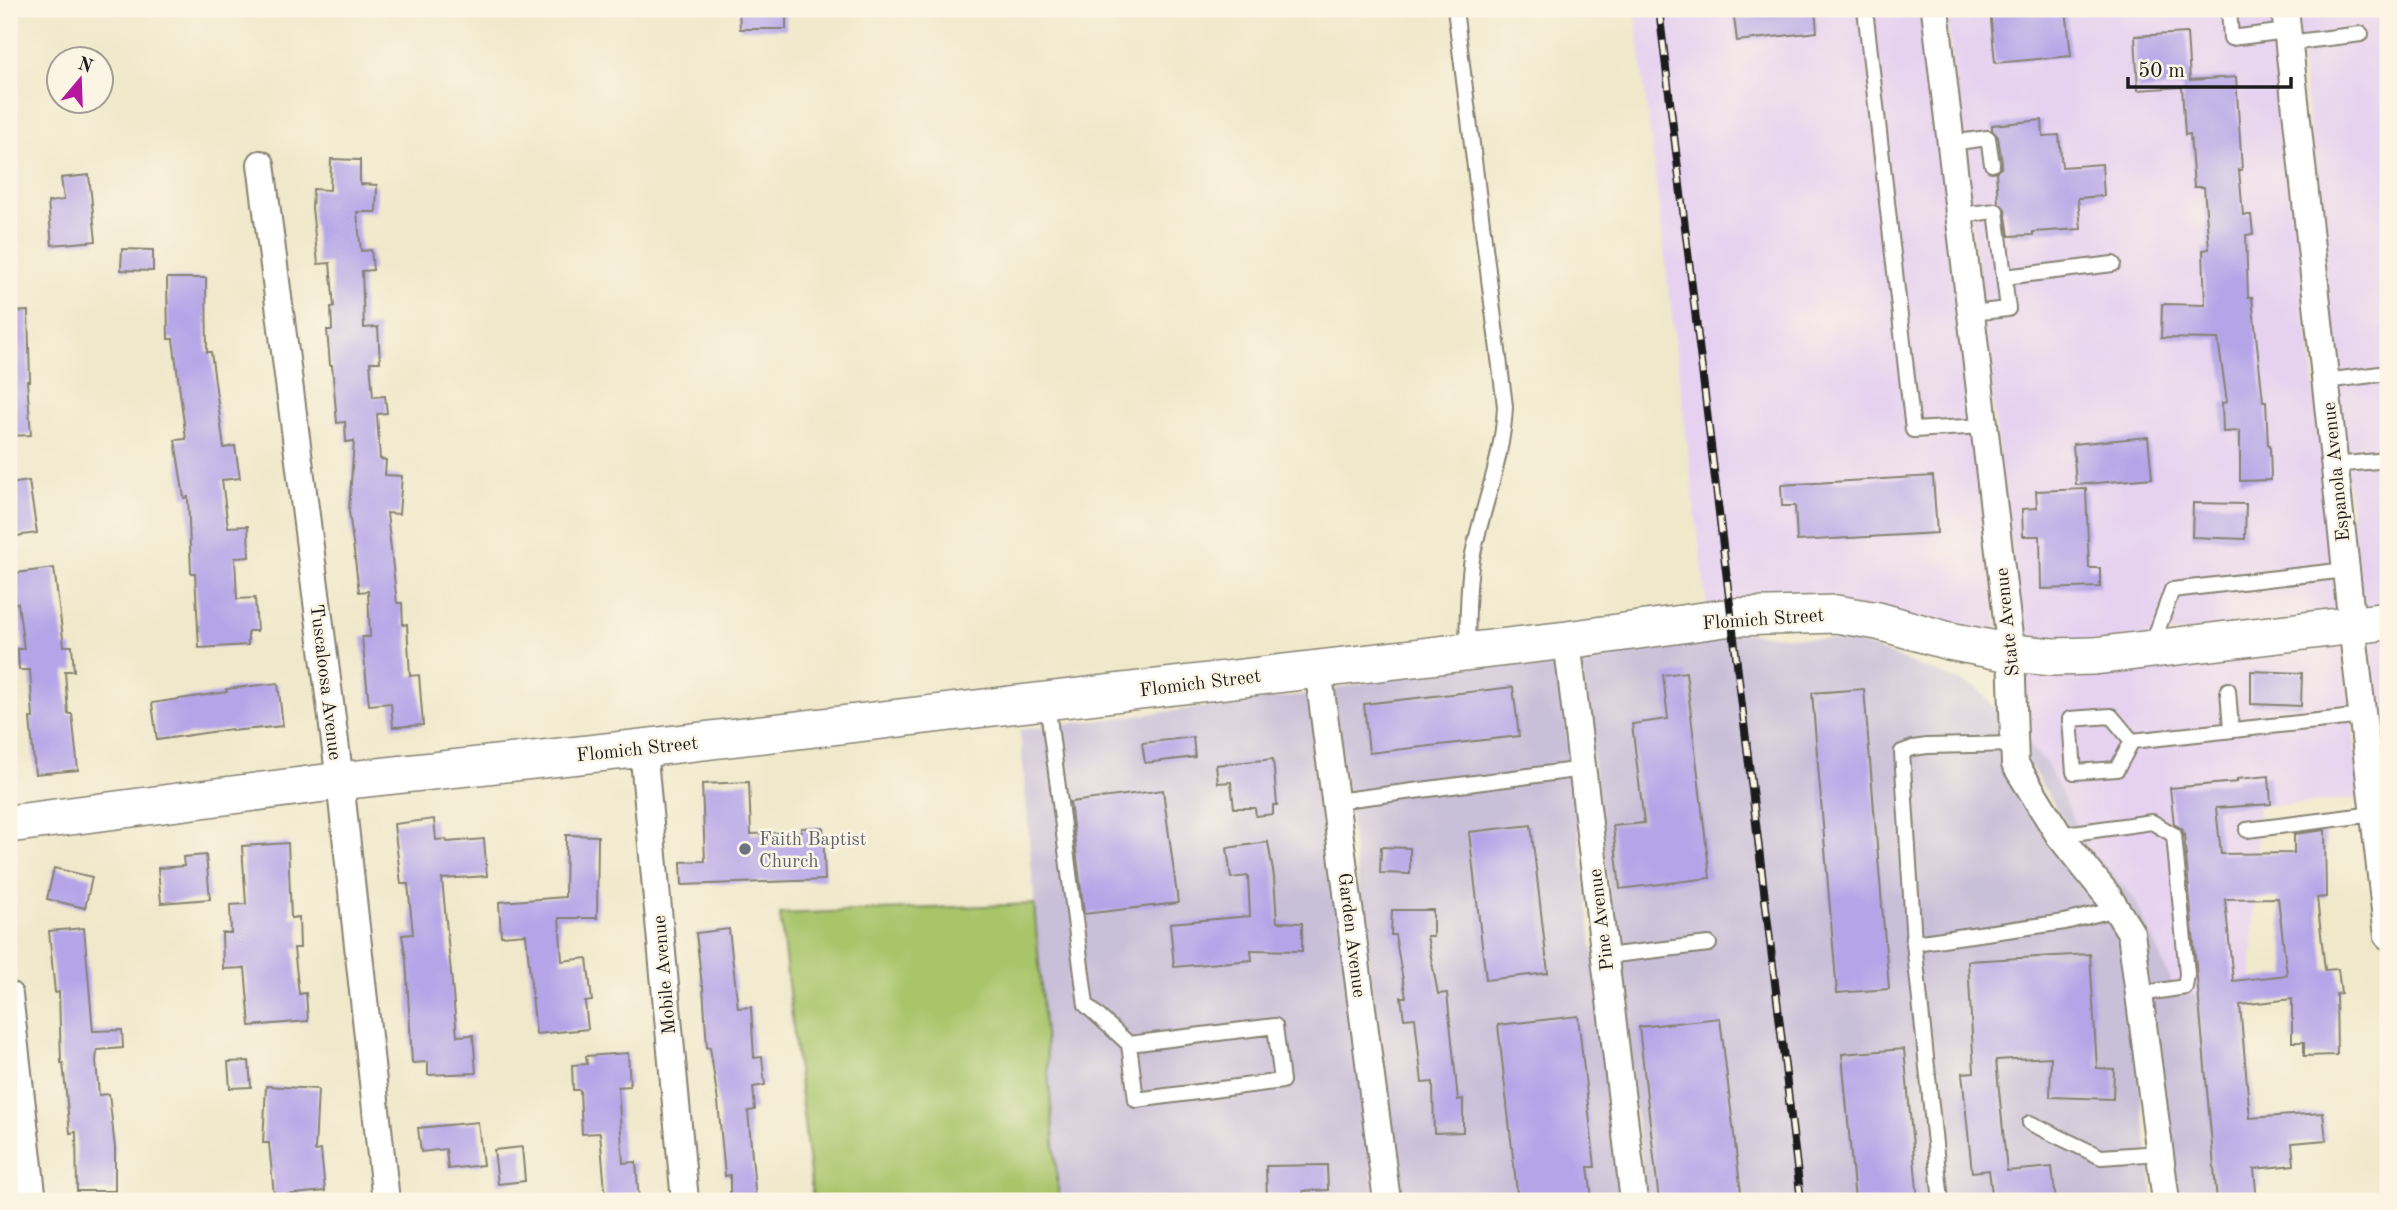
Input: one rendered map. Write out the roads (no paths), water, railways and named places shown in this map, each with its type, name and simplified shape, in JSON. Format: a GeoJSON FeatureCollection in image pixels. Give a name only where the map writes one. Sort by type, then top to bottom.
{"type":"FeatureCollection","features":[{"type":"Feature","properties":{"kind":"street","name":"State Avenue"},"geometry":{"type":"LineString","coordinates":[[1934,9],[2011,653],[2015,764],[2059,835],[2116,908],[2131,933],[2166,1201]]}},
{"type":"Feature","properties":{"kind":"street","name":"Espanola Avenue"},"geometry":{"type":"LineString","coordinates":[[2287,28],[2362,716],[2379,823],[2388,936]]}},
{"type":"Feature","properties":{"kind":"street","name":"Tuscaloosa Avenue"},"geometry":{"type":"LineString","coordinates":[[261,164],[340,780],[386,1201]]}},
{"type":"Feature","properties":{"kind":"street","name":"Flomich Street"},"geometry":{"type":"LineString","coordinates":[[9,824],[340,780],[643,748],[1567,640],[1732,617],[1827,614],[1878,621],[1949,641],[2011,653],[2053,657],[2094,656],[2388,621]]}},
{"type":"Feature","properties":{"kind":"street","name":"Pine Avenue"},"geometry":{"type":"LineString","coordinates":[[1567,640],[1634,1201]]}},
{"type":"Feature","properties":{"kind":"street","name":"Garden Avenue"},"geometry":{"type":"LineString","coordinates":[[1318,668],[1387,1201]]}},
{"type":"Feature","properties":{"kind":"street","name":"Mobile Avenue"},"geometry":{"type":"LineString","coordinates":[[643,748],[685,1201]]}},
{"type":"Feature","properties":{"kind":"street"},"geometry":{"type":"LineString","coordinates":[[9,995],[33,1201]]}},
{"type":"Feature","properties":{"kind":"lane"},"geometry":{"type":"LineString","coordinates":[[1455,9],[1505,407],[1499,461],[1472,558],[1467,651]]}},
{"type":"Feature","properties":{"kind":"lane"},"geometry":{"type":"LineString","coordinates":[[1865,9],[1913,430],[1984,425]]}},
{"type":"Feature","properties":{"kind":"lane"},"geometry":{"type":"LineString","coordinates":[[2229,9],[2231,38],[2287,28],[2361,34]]}},
{"type":"Feature","properties":{"kind":"lane"},"geometry":{"type":"LineString","coordinates":[[1950,143],[1989,138],[1992,164]]}},
{"type":"Feature","properties":{"kind":"lane"},"geometry":{"type":"LineString","coordinates":[[1959,215],[1996,211],[2008,309],[1970,313]]}},
{"type":"Feature","properties":{"kind":"lane"},"geometry":{"type":"LineString","coordinates":[[2004,277],[2113,264]]}},
{"type":"Feature","properties":{"kind":"lane"},"geometry":{"type":"LineString","coordinates":[[2325,381],[2388,373]]}},
{"type":"Feature","properties":{"kind":"lane"},"geometry":{"type":"LineString","coordinates":[[2334,465],[2388,460]]}},
{"type":"Feature","properties":{"kind":"lane"},"geometry":{"type":"LineString","coordinates":[[2151,649],[2172,590],[2346,570]]}},
{"type":"Feature","properties":{"kind":"lane"},"geometry":{"type":"LineString","coordinates":[[2228,690],[2231,730]]}},
{"type":"Feature","properties":{"kind":"lane"},"geometry":{"type":"LineString","coordinates":[[1047,700],[1086,1005],[1129,1044],[1136,1100],[1282,1081],[1275,1026],[1129,1044]]}},
{"type":"Feature","properties":{"kind":"lane"},"geometry":{"type":"LineString","coordinates":[[2111,716],[2132,741],[2116,769],[2074,772],[2070,719],[2111,716]]}},
{"type":"Feature","properties":{"kind":"lane"},"geometry":{"type":"LineString","coordinates":[[2132,741],[2362,716]]}},
{"type":"Feature","properties":{"kind":"lane"},"geometry":{"type":"LineString","coordinates":[[1941,1201],[1914,943],[1902,752],[1927,746],[2015,744]]}},
{"type":"Feature","properties":{"kind":"lane"},"geometry":{"type":"LineString","coordinates":[[1336,802],[1583,769]]}},
{"type":"Feature","properties":{"kind":"lane"},"geometry":{"type":"LineString","coordinates":[[2059,835],[2152,822],[2174,835],[2187,974],[2185,987],[2140,994]]}},
{"type":"Feature","properties":{"kind":"lane"},"geometry":{"type":"LineString","coordinates":[[2247,830],[2379,823]]}},
{"type":"Feature","properties":{"kind":"lane"},"geometry":{"type":"LineString","coordinates":[[1914,943],[2065,922],[2116,908]]}},
{"type":"Feature","properties":{"kind":"lane"},"geometry":{"type":"LineString","coordinates":[[1605,956],[1709,944]]}},
{"type":"Feature","properties":{"kind":"lane"},"geometry":{"type":"LineString","coordinates":[[2030,1123],[2101,1157],[2160,1153]]}},
{"type":"Feature","properties":{"kind":"railway"},"geometry":{"type":"LineString","coordinates":[[1659,9],[1801,1201]]}},
{"type":"Feature","properties":{"kind":"place","name":"Faith Baptist Church"},"geometry":{"type":"Point","coordinates":[745,849]}}]}
